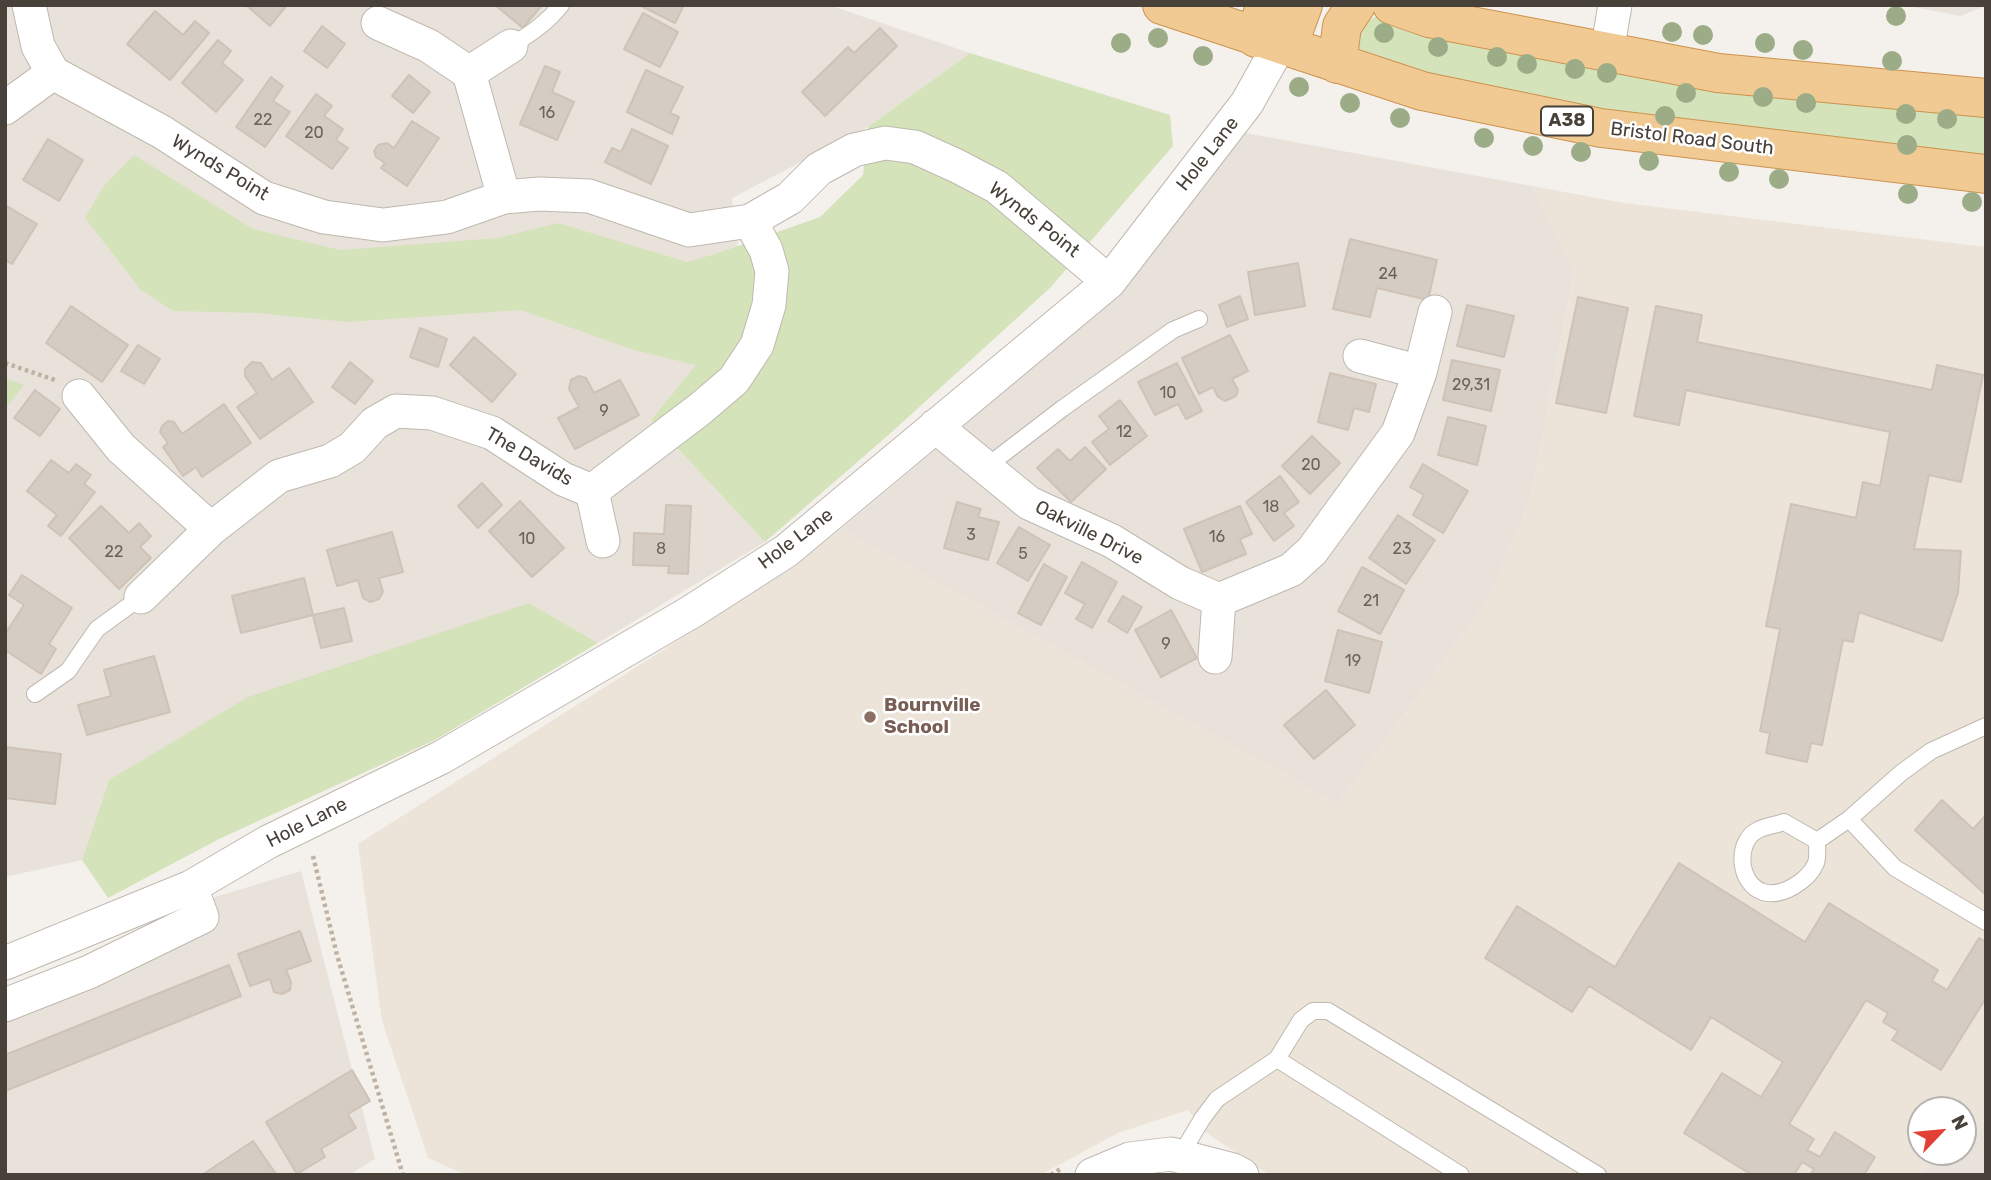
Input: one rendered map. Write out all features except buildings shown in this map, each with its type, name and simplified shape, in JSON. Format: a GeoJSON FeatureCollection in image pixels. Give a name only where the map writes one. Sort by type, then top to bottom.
{"type":"FeatureCollection","features":[{"type":"Feature","properties":{"kind":"highway","name":"Bristol Road South"},"geometry":{"type":"LineString","coordinates":[[1162,5],[1267,29],[1337,64],[1422,91],[1601,128],[1986,174]]}},
{"type":"Feature","properties":{"kind":"highway"},"geometry":{"type":"LineString","coordinates":[[1267,29],[1295,27],[1303,5]]}},
{"type":"Feature","properties":{"kind":"highway"},"geometry":{"type":"LineString","coordinates":[[1337,64],[1342,26],[1356,5]]}},
{"type":"Feature","properties":{"kind":"highway"},"geometry":{"type":"LineString","coordinates":[[1392,5],[1429,18],[1718,73],[1986,98]]}},
{"type":"Feature","properties":{"kind":"street"},"geometry":{"type":"LineString","coordinates":[[5,108],[52,73],[38,46],[29,5]]}},
{"type":"Feature","properties":{"kind":"street"},"geometry":{"type":"LineString","coordinates":[[1608,52],[1615,5]]}},
{"type":"Feature","properties":{"kind":"street"},"geometry":{"type":"LineString","coordinates":[[378,23],[429,46],[469,74],[504,197]]}},
{"type":"Feature","properties":{"kind":"street","name":"Hole Lane"},"geometry":{"type":"LineString","coordinates":[[5,963],[191,887],[268,842],[442,757],[691,612],[786,551],[1109,282],[1247,103],[1267,29]]}},
{"type":"Feature","properties":{"kind":"street"},"geometry":{"type":"LineString","coordinates":[[469,74],[511,46]]}},
{"type":"Feature","properties":{"kind":"street","name":"Wynds Point"},"geometry":{"type":"LineString","coordinates":[[52,73],[162,132],[264,198],[324,217],[383,225],[447,217],[504,197],[539,194],[589,196],[689,230],[750,221],[790,198],[819,169],[854,150],[885,143],[915,147],[996,187],[1109,282]]}},
{"type":"Feature","properties":{"kind":"street","name":"The Davids"},"geometry":{"type":"LineString","coordinates":[[592,491],[734,380],[757,345],[769,305],[772,271],[766,250],[750,221]]}},
{"type":"Feature","properties":{"kind":"street"},"geometry":{"type":"LineString","coordinates":[[1215,657],[1220,600],[1291,570],[1312,551],[1398,433],[1420,372],[1435,312]]}},
{"type":"Feature","properties":{"kind":"street"},"geometry":{"type":"LineString","coordinates":[[1360,356],[1420,372]]}},
{"type":"Feature","properties":{"kind":"street"},"geometry":{"type":"LineString","coordinates":[[79,396],[121,448],[211,529]]}},
{"type":"Feature","properties":{"kind":"street","name":"The Davids"},"geometry":{"type":"LineString","coordinates":[[141,597],[211,529],[279,476],[330,461],[352,448],[375,423],[396,411],[432,413],[492,433],[563,479],[592,491]]}},
{"type":"Feature","properties":{"kind":"street","name":"Oakville Drive"},"geometry":{"type":"LineString","coordinates":[[935,426],[1029,503],[1112,541],[1180,583],[1220,600]]}},
{"type":"Feature","properties":{"kind":"street","name":"The Davids"},"geometry":{"type":"LineString","coordinates":[[592,491],[603,541]]}},
{"type":"Feature","properties":{"kind":"street"},"geometry":{"type":"LineString","coordinates":[[5,1005],[89,972],[202,917],[191,887]]}},
{"type":"Feature","properties":{"kind":"street"},"geometry":{"type":"LineString","coordinates":[[1092,1175],[1130,1159],[1171,1154],[1233,1170],[1242,1175]]}},
{"type":"Feature","properties":{"kind":"lane"},"geometry":{"type":"LineString","coordinates":[[511,46],[551,18],[561,5]]}},
{"type":"Feature","properties":{"kind":"lane"},"geometry":{"type":"LineString","coordinates":[[986,467],[1173,330],[1199,320]]}},
{"type":"Feature","properties":{"kind":"lane"},"geometry":{"type":"LineString","coordinates":[[35,694],[68,671],[97,629],[141,597]]}},
{"type":"Feature","properties":{"kind":"lane"},"geometry":{"type":"LineString","coordinates":[[1817,841],[1849,819],[1901,773],[1931,751],[1986,726]]}},
{"type":"Feature","properties":{"kind":"lane"},"geometry":{"type":"LineString","coordinates":[[1849,819],[1895,868],[1986,922]]}},
{"type":"Feature","properties":{"kind":"lane"},"geometry":{"type":"LineString","coordinates":[[1784,822],[1817,841],[1816,862],[1807,877],[1787,888],[1762,892],[1750,883],[1743,869],[1742,853],[1747,841],[1756,831],[1784,822]]}},
{"type":"Feature","properties":{"kind":"lane"},"geometry":{"type":"LineString","coordinates":[[1180,1156],[1217,1100],[1277,1059],[1301,1020],[1313,1011],[1328,1011],[1598,1175]]}},
{"type":"Feature","properties":{"kind":"lane"},"geometry":{"type":"LineString","coordinates":[[1277,1059],[1461,1175]]}},
{"type":"Feature","properties":{"kind":"path"},"geometry":{"type":"LineString","coordinates":[[5,363],[50,376],[79,396]]}},
{"type":"Feature","properties":{"kind":"path"},"geometry":{"type":"LineString","coordinates":[[321,815],[311,848],[337,955],[403,1175]]}},
{"type":"Feature","properties":{"kind":"shaded area"},"geometry":{"type":"Polygon","coordinates":[[[5,5],[829,5],[970,53],[868,127],[732,198],[741,276],[697,365],[651,420],[765,542],[598,643],[528,603],[109,780],[82,860],[5,877],[5,5]]]}},
{"type":"Feature","properties":{"kind":"shaded area"},"geometry":{"type":"Polygon","coordinates":[[[1904,5],[1986,5],[1986,6],[1960,16],[1904,5]]]}},
{"type":"Feature","properties":{"kind":"shaded area"},"geometry":{"type":"Polygon","coordinates":[[[1240,132],[1532,186],[1574,272],[1530,500],[1488,600],[1338,804],[841,529],[957,432],[1136,270],[1240,132]]]}},
{"type":"Feature","properties":{"kind":"shaded area","name":"Bournville School"},"geometry":{"type":"Polygon","coordinates":[[[1532,186],[1624,203],[1986,247],[1986,1125],[1977,1131],[1977,1096],[1907,1096],[1907,1166],[1928,1166],[1916,1175],[1270,1175],[1208,1134],[1188,1110],[1118,1133],[1040,1175],[466,1175],[428,1158],[382,1021],[358,844],[794,567],[841,529],[1338,804],[1488,600],[1530,500],[1574,272],[1532,186]]]}},
{"type":"Feature","properties":{"kind":"shaded area"},"geometry":{"type":"Polygon","coordinates":[[[301,871],[375,1159],[349,1175],[5,1175],[5,1022],[205,926],[202,901],[301,871]]]}},
{"type":"Feature","properties":{"kind":"shaded area"},"geometry":{"type":"Polygon","coordinates":[[[1986,1125],[1986,1175],[1916,1175],[1928,1166],[1977,1166],[1977,1131],[1986,1125]]]}},
{"type":"Feature","properties":{"kind":"green space"},"geometry":{"type":"Polygon","coordinates":[[[1374,17],[1432,32],[1986,112],[1986,161],[1604,114],[1423,77],[1351,49],[1358,29],[1374,17]]]}},
{"type":"Feature","properties":{"kind":"green space"},"geometry":{"type":"Polygon","coordinates":[[[970,53],[1170,115],[1173,146],[1051,287],[893,431],[765,542],[651,420],[696,365],[634,350],[521,310],[347,322],[257,313],[173,311],[141,290],[85,218],[103,187],[134,155],[253,229],[340,250],[498,238],[558,223],[687,262],[820,217],[863,175],[868,127],[970,53]]]}},
{"type":"Feature","properties":{"kind":"green space"},"geometry":{"type":"Polygon","coordinates":[[[5,378],[24,385],[5,409],[5,378]]]}},
{"type":"Feature","properties":{"kind":"green space"},"geometry":{"type":"Polygon","coordinates":[[[529,603],[598,643],[435,740],[219,839],[108,898],[82,860],[109,780],[248,697],[529,603]]]}},
{"type":"Feature","properties":{"kind":"place","name":"Bournville School"},"geometry":{"type":"Point","coordinates":[870,717]}}]}
